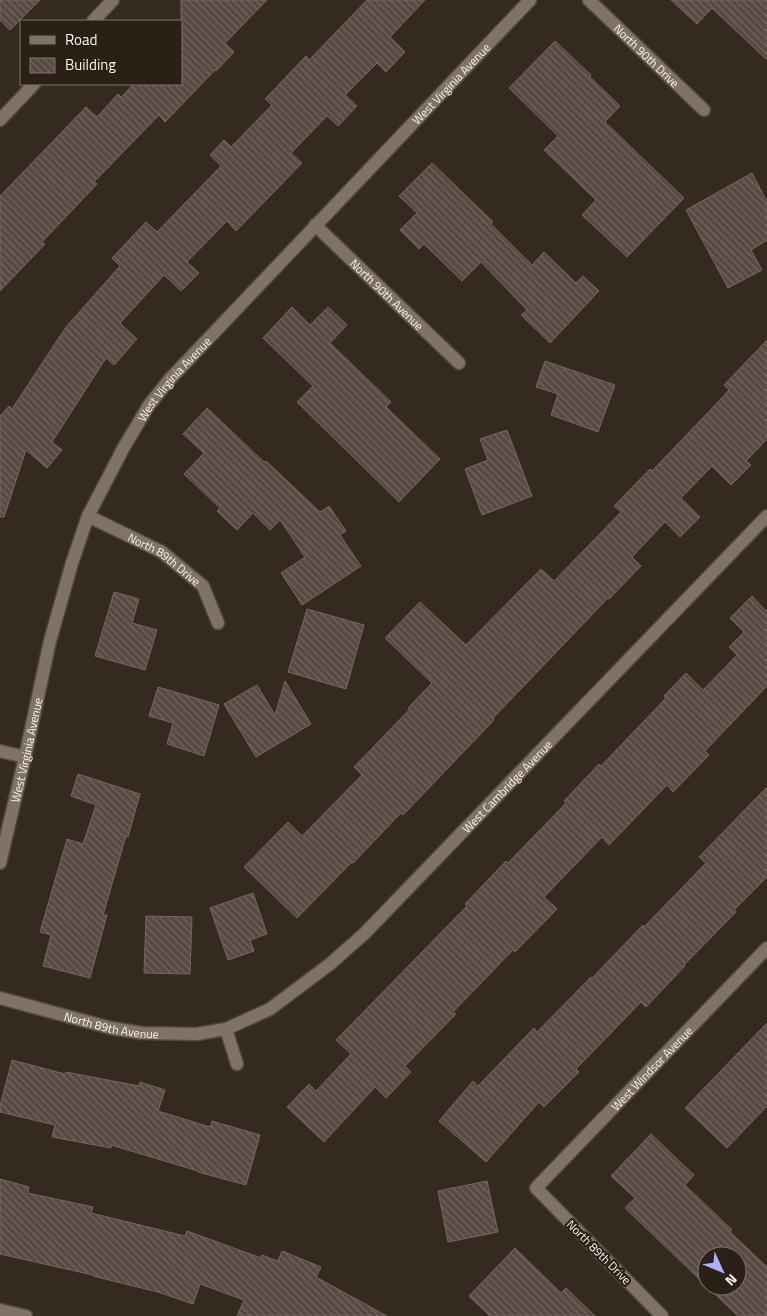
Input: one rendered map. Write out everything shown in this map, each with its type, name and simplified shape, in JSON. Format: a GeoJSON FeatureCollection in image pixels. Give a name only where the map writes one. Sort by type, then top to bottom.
{"type":"FeatureCollection","features":[{"type":"Feature","properties":{"kind":"street"},"geometry":{"type":"LineString","coordinates":[[94,20],[113,0]]}},
{"type":"Feature","properties":{"kind":"street","name":"West Virginia Avenue"},"geometry":{"type":"LineString","coordinates":[[0,862],[50,641],[72,563],[88,516],[149,404],[170,379],[315,225],[530,0]]}},
{"type":"Feature","properties":{"kind":"street","name":"North 90th Drive"},"geometry":{"type":"LineString","coordinates":[[589,0],[704,110]]}},
{"type":"Feature","properties":{"kind":"street"},"geometry":{"type":"LineString","coordinates":[[0,120],[33,85]]}},
{"type":"Feature","properties":{"kind":"street","name":"North 90th Avenue"},"geometry":{"type":"LineString","coordinates":[[315,225],[459,363]]}},
{"type":"Feature","properties":{"kind":"street","name":"North 89th Drive"},"geometry":{"type":"LineString","coordinates":[[88,516],[162,552],[203,586],[218,623]]}},
{"type":"Feature","properties":{"kind":"street","name":"West Cambridge Avenue"},"geometry":{"type":"LineString","coordinates":[[226,1029],[270,1009],[366,934],[767,516]]}},
{"type":"Feature","properties":{"kind":"street"},"geometry":{"type":"LineString","coordinates":[[0,751],[25,758]]}},
{"type":"Feature","properties":{"kind":"street","name":"West Windsor Avenue"},"geometry":{"type":"LineString","coordinates":[[536,1188],[767,948]]}},
{"type":"Feature","properties":{"kind":"street","name":"North 89th Avenue"},"geometry":{"type":"LineString","coordinates":[[0,998],[111,1028],[142,1033],[197,1034],[226,1029]]}},
{"type":"Feature","properties":{"kind":"street"},"geometry":{"type":"LineString","coordinates":[[226,1029],[237,1064]]}},
{"type":"Feature","properties":{"kind":"street","name":"North 89th Drive"},"geometry":{"type":"LineString","coordinates":[[536,1188],[662,1316]]}},
{"type":"Feature","properties":{"kind":"street"},"geometry":{"type":"LineString","coordinates":[[0,1310],[26,1316]]}},
{"type":"Feature","properties":{"kind":"building"},"geometry":{"type":"Polygon","coordinates":[[[0,0],[40,0],[10,30],[0,20],[0,0]]]}},
{"type":"Feature","properties":{"kind":"building"},"geometry":{"type":"Polygon","coordinates":[[[181,0],[267,0],[225,43],[234,52],[165,122],[159,115],[94,182],[97,184],[42,242],[45,244],[0,291],[0,196],[86,107],[97,117],[118,94],[121,97],[133,85],[182,85],[181,0]]]}},
{"type":"Feature","properties":{"kind":"building"},"geometry":{"type":"Polygon","coordinates":[[[367,0],[425,0],[390,37],[405,52],[386,72],[377,63],[345,95],[357,106],[338,126],[327,116],[291,153],[302,163],[236,231],[227,221],[187,262],[199,273],[181,291],[164,275],[120,323],[137,339],[114,365],[106,358],[52,442],[62,450],[47,468],[26,450],[4,517],[0,517],[0,416],[9,406],[12,409],[66,327],[120,266],[112,258],[146,222],[157,232],[221,166],[210,155],[224,140],[231,147],[272,105],[265,99],[306,56],[309,60],[367,0]]]}},
{"type":"Feature","properties":{"kind":"building"},"geometry":{"type":"Polygon","coordinates":[[[671,0],[767,0],[767,60],[712,8],[697,24],[671,0]]]}},
{"type":"Feature","properties":{"kind":"building"},"geometry":{"type":"Polygon","coordinates":[[[555,41],[620,106],[605,122],[684,198],[627,257],[582,215],[596,200],[544,150],[558,136],[509,88],[555,41]]]}},
{"type":"Feature","properties":{"kind":"building"},"geometry":{"type":"Polygon","coordinates":[[[432,163],[493,222],[491,224],[532,265],[544,252],[576,283],[583,276],[599,291],[550,343],[521,315],[527,310],[481,262],[462,281],[424,244],[419,249],[400,230],[417,213],[399,196],[432,163]]]}},
{"type":"Feature","properties":{"kind":"building"},"geometry":{"type":"Polygon","coordinates":[[[752,173],[767,202],[767,240],[751,250],[762,270],[728,288],[686,210],[752,173]]]}},
{"type":"Feature","properties":{"kind":"building"},"geometry":{"type":"Polygon","coordinates":[[[292,307],[310,325],[328,307],[347,325],[330,343],[391,402],[386,407],[440,459],[399,502],[297,402],[313,386],[263,338],[292,307]]]}},
{"type":"Feature","properties":{"kind":"building"},"geometry":{"type":"Polygon","coordinates":[[[767,340],[767,439],[746,461],[751,465],[731,485],[712,466],[681,498],[700,517],[680,537],[665,522],[632,557],[641,566],[493,718],[494,720],[403,815],[401,813],[297,918],[244,867],[288,822],[302,836],[362,775],[354,767],[410,709],[408,708],[432,683],[385,638],[420,602],[466,645],[541,569],[554,581],[621,512],[614,506],[650,469],[652,471],[718,402],[729,390],[724,385],[767,340]]]}},
{"type":"Feature","properties":{"kind":"building"},"geometry":{"type":"Polygon","coordinates":[[[545,361],[615,385],[598,432],[551,415],[558,394],[536,387],[545,361]]]}},
{"type":"Feature","properties":{"kind":"building"},"geometry":{"type":"Polygon","coordinates":[[[207,408],[320,512],[329,506],[346,531],[340,535],[361,566],[302,605],[281,573],[305,557],[280,520],[270,530],[253,513],[237,530],[217,511],[220,508],[184,474],[204,453],[183,434],[207,408]]]}},
{"type":"Feature","properties":{"kind":"building"},"geometry":{"type":"Polygon","coordinates":[[[507,430],[532,496],[482,515],[465,469],[488,460],[480,439],[507,430]]]}},
{"type":"Feature","properties":{"kind":"building"},"geometry":{"type":"Polygon","coordinates":[[[114,592],[139,599],[132,623],[157,630],[145,670],[95,656],[114,592]]]}},
{"type":"Feature","properties":{"kind":"building"},"geometry":{"type":"Polygon","coordinates":[[[752,596],[766,611],[767,609],[767,686],[705,751],[709,755],[673,792],[667,785],[609,845],[602,837],[544,897],[557,909],[515,952],[513,950],[453,1012],[456,1014],[405,1066],[411,1072],[386,1098],[375,1087],[324,1142],[287,1107],[309,1084],[316,1091],[351,1054],[336,1040],[467,906],[465,904],[506,861],[508,863],[566,803],[564,801],[599,764],[601,766],[666,698],[664,696],[686,673],[703,690],[737,655],[729,647],[744,632],[730,618],[752,596]]]}},
{"type":"Feature","properties":{"kind":"building"},"geometry":{"type":"Polygon","coordinates":[[[307,609],[364,625],[346,689],[288,672],[307,609]]]}},
{"type":"Feature","properties":{"kind":"building"},"geometry":{"type":"Polygon","coordinates":[[[285,681],[311,724],[256,757],[224,704],[257,685],[275,715],[285,681]]]}},
{"type":"Feature","properties":{"kind":"building"},"geometry":{"type":"Polygon","coordinates":[[[158,687],[219,705],[204,756],[167,744],[173,723],[149,716],[158,687]]]}},
{"type":"Feature","properties":{"kind":"building"},"geometry":{"type":"Polygon","coordinates":[[[78,774],[140,794],[103,915],[107,915],[90,978],[43,966],[51,935],[40,932],[67,839],[83,844],[96,805],[71,796],[78,774]]]}},
{"type":"Feature","properties":{"kind":"building"},"geometry":{"type":"Polygon","coordinates":[[[767,787],[767,877],[734,910],[736,912],[646,1007],[641,1002],[576,1069],[579,1072],[544,1107],[539,1102],[486,1162],[439,1121],[473,1081],[478,1086],[534,1028],[537,1032],[643,925],[644,927],[706,863],[699,857],[767,787]]]}},
{"type":"Feature","properties":{"kind":"building"},"geometry":{"type":"Polygon","coordinates":[[[253,893],[267,934],[250,940],[254,951],[228,960],[210,908],[253,893]]]}},
{"type":"Feature","properties":{"kind":"building"},"geometry":{"type":"Polygon","coordinates":[[[146,916],[192,917],[190,974],[144,973],[146,916]]]}},
{"type":"Feature","properties":{"kind":"building"},"geometry":{"type":"Polygon","coordinates":[[[767,1023],[767,1106],[727,1148],[685,1108],[767,1023]]]}},
{"type":"Feature","properties":{"kind":"building"},"geometry":{"type":"Polygon","coordinates":[[[12,1060],[65,1074],[66,1072],[139,1086],[140,1082],[165,1090],[158,1111],[210,1127],[212,1121],[260,1135],[246,1185],[111,1145],[111,1148],[52,1137],[55,1125],[0,1112],[12,1060]]]}},
{"type":"Feature","properties":{"kind":"building"},"geometry":{"type":"Polygon","coordinates":[[[651,1134],[694,1175],[685,1185],[732,1230],[730,1232],[745,1246],[697,1246],[697,1277],[625,1208],[635,1198],[611,1176],[651,1134]]]}},
{"type":"Feature","properties":{"kind":"building"},"geometry":{"type":"Polygon","coordinates":[[[0,1179],[29,1187],[28,1193],[93,1207],[91,1213],[185,1236],[187,1231],[261,1258],[262,1255],[278,1261],[282,1251],[321,1267],[316,1277],[387,1316],[237,1316],[244,1300],[200,1284],[193,1304],[158,1292],[93,1275],[0,1254],[0,1179]]]}},
{"type":"Feature","properties":{"kind":"building"},"geometry":{"type":"Polygon","coordinates":[[[487,1181],[498,1232],[448,1242],[438,1191],[487,1181]]]}},
{"type":"Feature","properties":{"kind":"building"},"geometry":{"type":"Polygon","coordinates":[[[515,1248],[561,1293],[566,1288],[595,1316],[490,1316],[469,1296],[515,1248]]]}},
{"type":"Feature","properties":{"kind":"building"},"geometry":{"type":"Polygon","coordinates":[[[747,1248],[767,1267],[767,1316],[738,1316],[717,1296],[747,1296],[747,1248]]]}}]}
